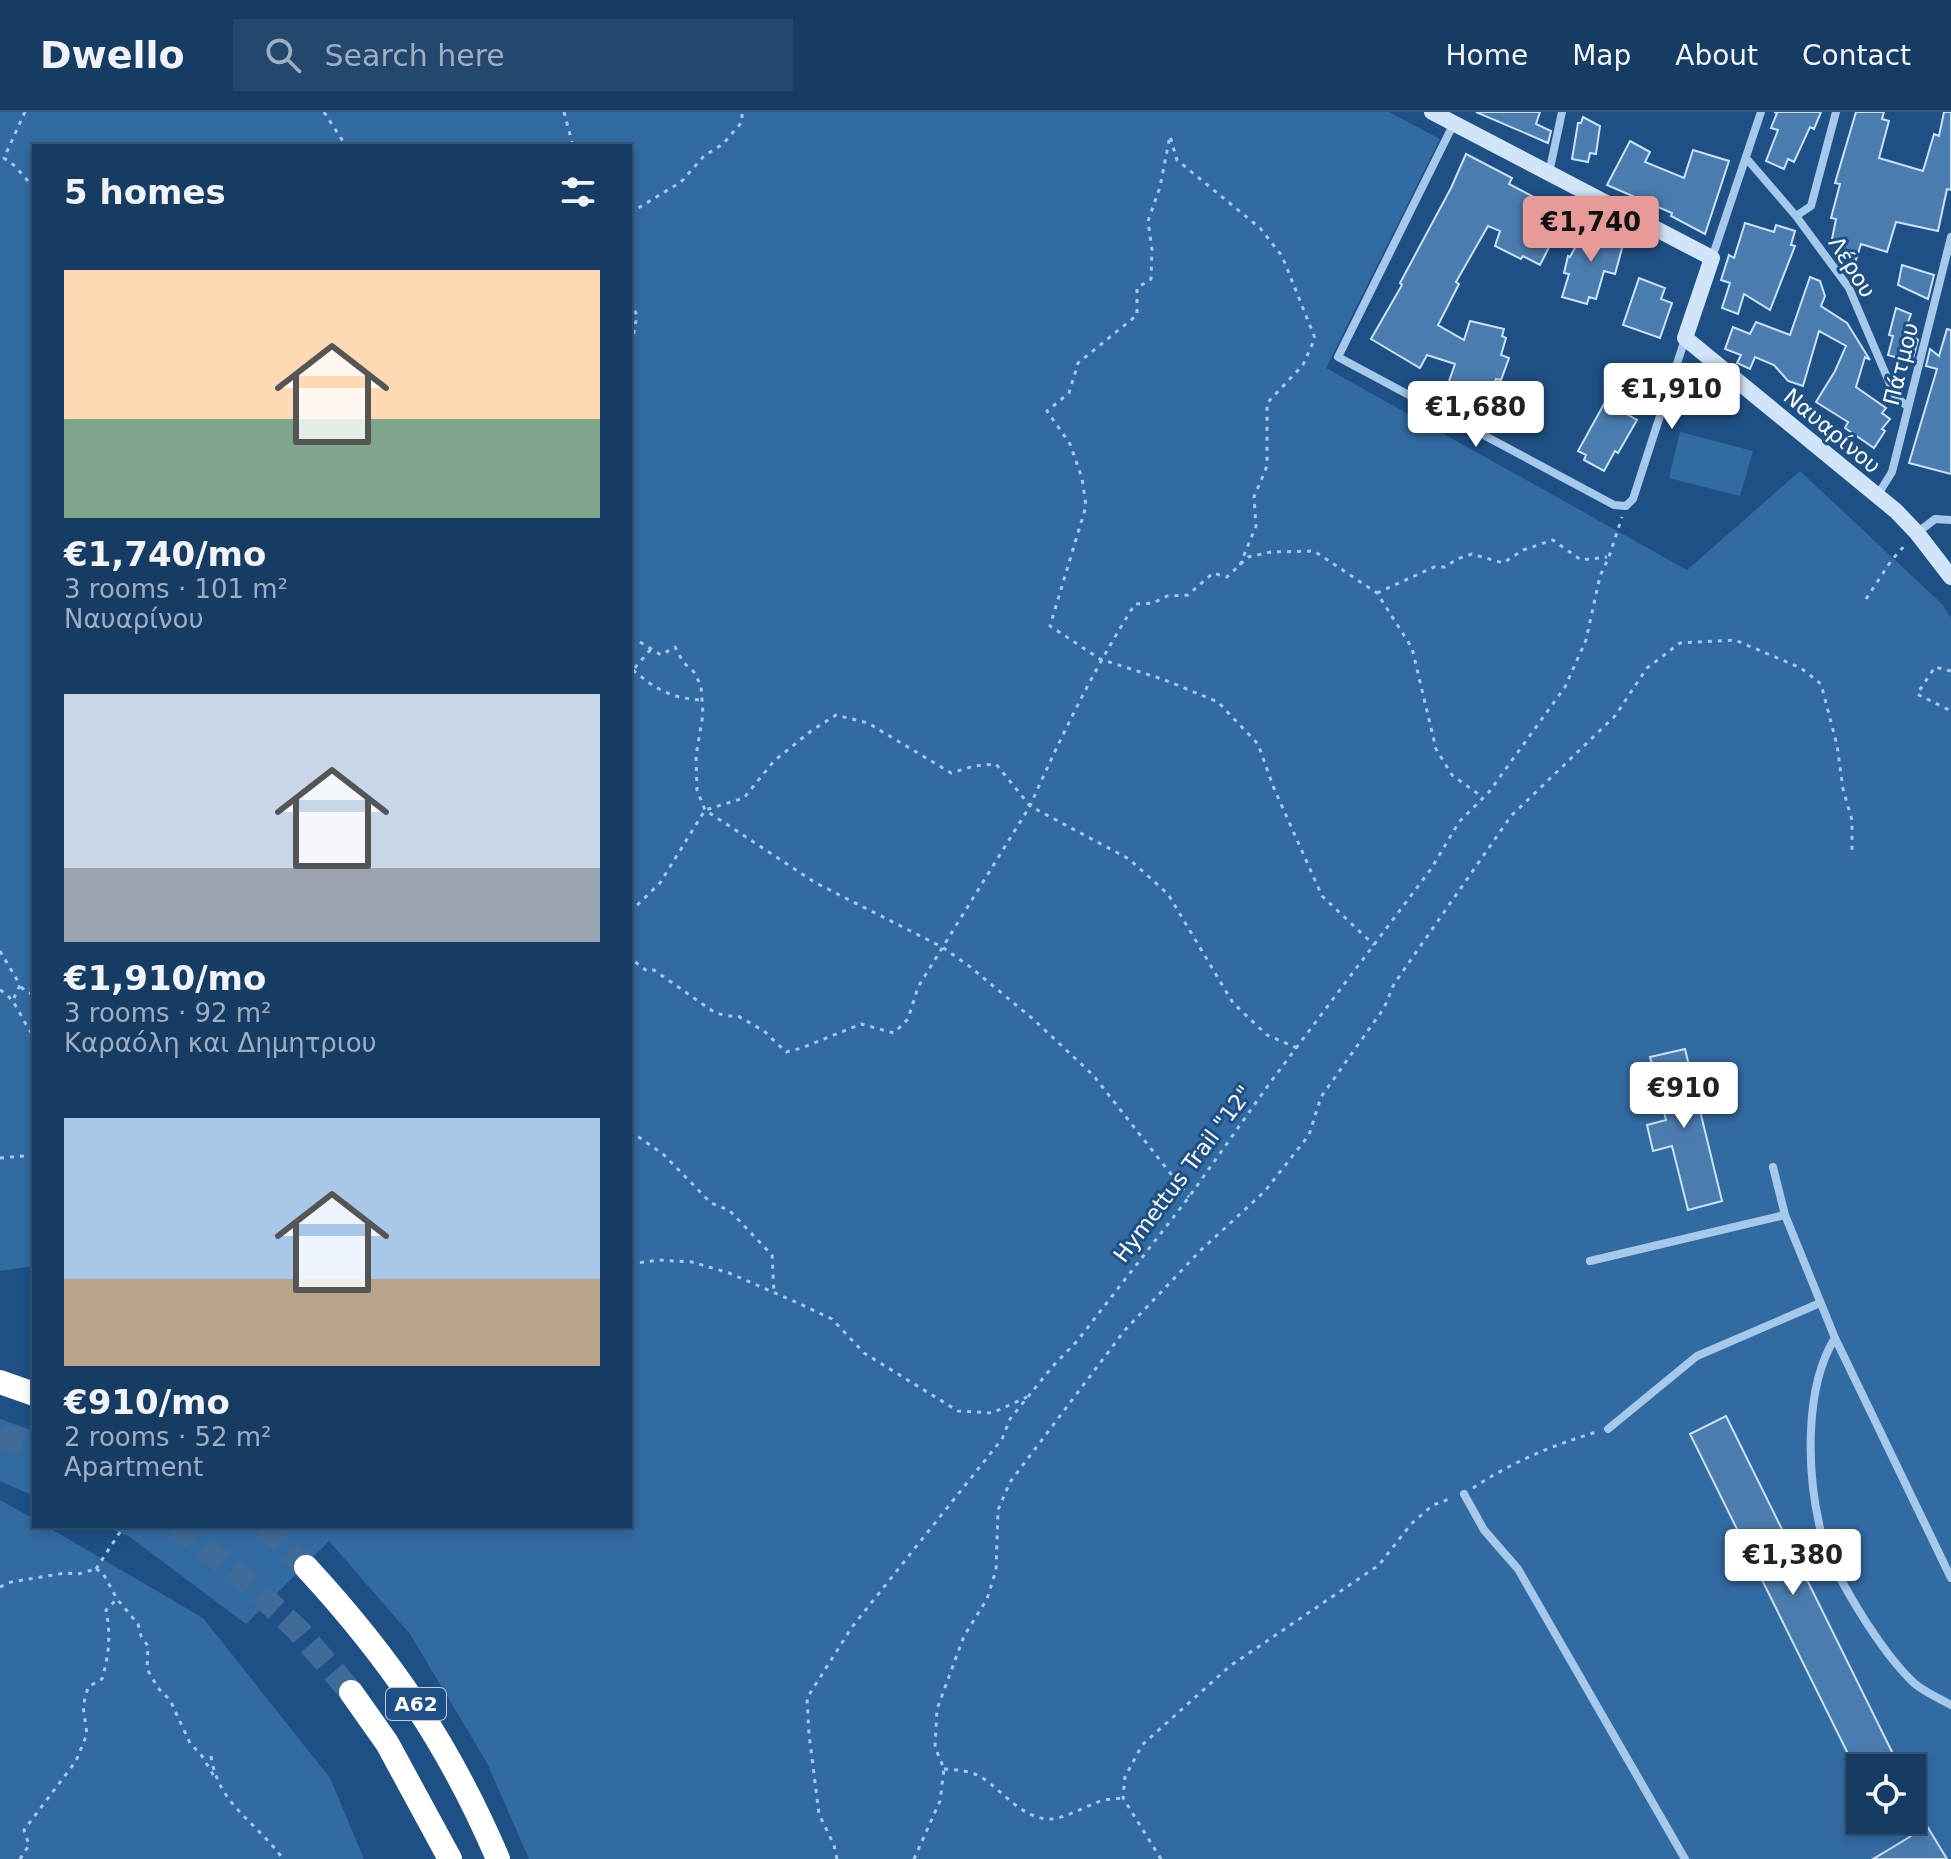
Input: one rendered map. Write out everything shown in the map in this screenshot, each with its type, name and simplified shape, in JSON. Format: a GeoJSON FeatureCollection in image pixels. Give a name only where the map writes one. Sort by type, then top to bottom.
{"type":"FeatureCollection","features":[{"type":"Feature","properties":{"kind":"highway"},"geometry":{"type":"LineString","coordinates":[[0,1382],[32,1393]]}},
{"type":"Feature","properties":{"kind":"highway","name":"Α62"},"geometry":{"type":"LineString","coordinates":[[306,1567],[353,1618],[424,1716],[474,1805],[498,1859]]}},
{"type":"Feature","properties":{"kind":"highway","name":"Α62"},"geometry":{"type":"LineString","coordinates":[[351,1692],[387,1743],[450,1859]]}},
{"type":"Feature","properties":{"kind":"street"},"geometry":{"type":"LineString","coordinates":[[1432,112],[1712,258]]}},
{"type":"Feature","properties":{"kind":"street"},"geometry":{"type":"LineString","coordinates":[[1549,173],[1562,112]]}},
{"type":"Feature","properties":{"kind":"street"},"geometry":{"type":"LineString","coordinates":[[1454,123],[1338,357],[1614,505],[1626,506],[1633,499],[1761,112]]}},
{"type":"Feature","properties":{"kind":"street"},"geometry":{"type":"LineString","coordinates":[[1796,216],[1811,206],[1836,112]]}},
{"type":"Feature","properties":{"kind":"street","name":"Λέρου"},"geometry":{"type":"LineString","coordinates":[[1746,158],[1796,216],[1849,288],[1895,396],[1908,407]]}},
{"type":"Feature","properties":{"kind":"street","name":"Πάτμου"},"geometry":{"type":"LineString","coordinates":[[1877,497],[1892,472],[1951,237]]}},
{"type":"Feature","properties":{"kind":"street","name":"Ναυαρίνου"},"geometry":{"type":"LineString","coordinates":[[1685,338],[1877,497],[1917,533],[1951,577]]}},
{"type":"Feature","properties":{"kind":"street"},"geometry":{"type":"LineString","coordinates":[[1917,533],[1935,519],[1951,520]]}},
{"type":"Feature","properties":{"kind":"street"},"geometry":{"type":"LineString","coordinates":[[1773,1167],[1785,1215],[1835,1338],[1951,1578]]}},
{"type":"Feature","properties":{"kind":"street"},"geometry":{"type":"LineString","coordinates":[[1590,1261],[1785,1215]]}},
{"type":"Feature","properties":{"kind":"street"},"geometry":{"type":"LineString","coordinates":[[1608,1429],[1697,1356],[1820,1303]]}},
{"type":"Feature","properties":{"kind":"street"},"geometry":{"type":"LineString","coordinates":[[1835,1338],[1823,1357],[1815,1391],[1811,1458],[1820,1530],[1846,1588],[1876,1637],[1915,1684],[1951,1705]]}},
{"type":"Feature","properties":{"kind":"street"},"geometry":{"type":"LineString","coordinates":[[1464,1494],[1484,1530],[1518,1569],[1685,1859]]}},
{"type":"Feature","properties":{"kind":"path"},"geometry":{"type":"LineString","coordinates":[[25,112],[4,158],[32,186]]}},
{"type":"Feature","properties":{"kind":"path"},"geometry":{"type":"LineString","coordinates":[[324,112],[345,144]]}},
{"type":"Feature","properties":{"kind":"path"},"geometry":{"type":"LineString","coordinates":[[564,112],[572,144]]}},
{"type":"Feature","properties":{"kind":"path"},"geometry":{"type":"LineString","coordinates":[[632,212],[681,182],[704,156],[723,144],[742,122],[742,112]]}},
{"type":"Feature","properties":{"kind":"path"},"geometry":{"type":"LineString","coordinates":[[1240,565],[1256,526],[1254,497],[1267,466],[1267,403],[1303,365],[1315,338],[1282,256],[1260,228],[1177,160],[1170,136],[1160,187],[1148,221],[1152,250],[1151,279],[1137,288],[1137,315],[1078,363],[1069,393],[1047,411],[1070,444],[1082,478],[1086,506],[1050,626],[1100,659],[1165,680],[1218,702],[1258,744],[1273,786],[1322,896],[1374,945]]}},
{"type":"Feature","properties":{"kind":"path"},"geometry":{"type":"LineString","coordinates":[[632,304],[637,315],[632,344]]}},
{"type":"Feature","properties":{"kind":"path","name":"Hymettus Trail \"12\""},"geometry":{"type":"LineString","coordinates":[[837,1859],[834,1845],[819,1814],[807,1698],[852,1627],[1002,1439],[1010,1419],[1078,1340],[1189,1197],[1431,869],[1459,822],[1513,760],[1565,687],[1586,640],[1600,576],[1626,506]]}},
{"type":"Feature","properties":{"kind":"path"},"geometry":{"type":"LineString","coordinates":[[1377,593],[1434,567],[1445,567],[1472,554],[1503,563],[1523,550],[1553,540],[1581,560],[1609,557]]}},
{"type":"Feature","properties":{"kind":"path"},"geometry":{"type":"LineString","coordinates":[[632,960],[647,971],[654,970],[674,987],[714,1012],[738,1016],[764,1031],[786,1052],[861,1024],[894,1033],[908,1019],[918,987],[1030,806],[1063,731],[1100,659],[1135,604],[1153,603],[1167,596],[1188,595],[1213,573],[1227,577],[1248,557],[1271,552],[1314,551],[1377,593],[1412,648],[1436,749],[1452,775],[1482,797]]}},
{"type":"Feature","properties":{"kind":"path"},"geometry":{"type":"LineString","coordinates":[[1866,599],[1900,551]]}},
{"type":"Feature","properties":{"kind":"path"},"geometry":{"type":"LineString","coordinates":[[914,1859],[940,1801],[944,1769],[935,1747],[937,1709],[964,1636],[987,1599],[996,1570],[998,1510],[1010,1482],[1125,1330],[1200,1251],[1265,1191],[1309,1135],[1321,1097],[1384,1008],[1394,984],[1511,816],[1615,716],[1647,668],[1680,643],[1735,640],[1801,668],[1821,684],[1852,820],[1852,855]]}},
{"type":"Feature","properties":{"kind":"path"},"geometry":{"type":"LineString","coordinates":[[632,642],[640,642],[661,655],[675,647],[701,686],[703,714],[696,756],[697,790],[705,810],[816,883],[942,947],[1033,1019],[1093,1075],[1189,1197]]}},
{"type":"Feature","properties":{"kind":"path"},"geometry":{"type":"LineString","coordinates":[[632,676],[651,648]]}},
{"type":"Feature","properties":{"kind":"path"},"geometry":{"type":"LineString","coordinates":[[1951,671],[1935,667],[1917,694],[1951,711]]}},
{"type":"Feature","properties":{"kind":"path"},"geometry":{"type":"LineString","coordinates":[[633,670],[656,690],[678,698],[702,700]]}},
{"type":"Feature","properties":{"kind":"path"},"geometry":{"type":"LineString","coordinates":[[632,910],[660,883],[705,810],[744,798],[774,761],[836,715],[868,723],[951,773],[996,764],[1030,806],[1129,859],[1168,894],[1233,1003],[1267,1035],[1297,1048]]}},
{"type":"Feature","properties":{"kind":"path"},"geometry":{"type":"LineString","coordinates":[[0,951],[20,985],[32,994]]}},
{"type":"Feature","properties":{"kind":"path"},"geometry":{"type":"LineString","coordinates":[[13,1000],[20,985]]}},
{"type":"Feature","properties":{"kind":"path"},"geometry":{"type":"LineString","coordinates":[[0,990],[13,1000],[22,1023],[32,1034]]}},
{"type":"Feature","properties":{"kind":"path"},"geometry":{"type":"LineString","coordinates":[[632,1132],[663,1154],[711,1203],[729,1210],[772,1255],[774,1293]]}},
{"type":"Feature","properties":{"kind":"path"},"geometry":{"type":"LineString","coordinates":[[0,1158],[32,1155]]}},
{"type":"Feature","properties":{"kind":"path"},"geometry":{"type":"LineString","coordinates":[[632,1264],[659,1260],[692,1262],[729,1273],[832,1319],[864,1353],[958,1411],[992,1413],[1030,1396]]}},
{"type":"Feature","properties":{"kind":"path"},"geometry":{"type":"LineString","coordinates":[[1161,1859],[1123,1798],[1125,1777],[1142,1745],[1230,1666],[1379,1565],[1411,1524],[1433,1505],[1464,1494],[1502,1469],[1543,1448],[1608,1429]]}},
{"type":"Feature","properties":{"kind":"path"},"geometry":{"type":"LineString","coordinates":[[0,1587],[11,1582],[96,1569],[123,1528]]}},
{"type":"Feature","properties":{"kind":"path"},"geometry":{"type":"LineString","coordinates":[[96,1569],[103,1573],[117,1599],[138,1624],[148,1646],[147,1669],[158,1688],[170,1700],[190,1743],[202,1756],[231,1803],[283,1859]]}},
{"type":"Feature","properties":{"kind":"path"},"geometry":{"type":"LineString","coordinates":[[20,1859],[29,1845],[24,1830],[76,1761],[87,1734],[83,1706],[88,1687],[102,1679],[109,1657],[106,1610],[117,1599]]}},
{"type":"Feature","properties":{"kind":"path"},"geometry":{"type":"LineString","coordinates":[[211,1756],[214,1776]]}},
{"type":"Feature","properties":{"kind":"path"},"geometry":{"type":"LineString","coordinates":[[944,1769],[964,1770],[981,1777],[1002,1796],[1030,1813],[1048,1819],[1101,1801],[1123,1798]]}},
{"type":"Feature","properties":{"kind":"shaded area"},"geometry":{"type":"Polygon","coordinates":[[[0,112],[1389,112],[1440,139],[1326,368],[1687,570],[1800,471],[1943,605],[1951,618],[1951,1859],[529,1859],[487,1763],[410,1634],[329,1541],[246,1624],[130,1537],[110,1528],[632,1528],[632,144],[32,144],[32,1266],[0,1271],[0,112]]]}},
{"type":"Feature","properties":{"kind":"shaded area"},"geometry":{"type":"Polygon","coordinates":[[[1680,432],[1753,451],[1740,496],[1669,478],[1680,432]]]}},
{"type":"Feature","properties":{"kind":"shaded area"},"geometry":{"type":"Polygon","coordinates":[[[0,1419],[32,1430],[32,1495],[0,1481],[0,1419]]]}},
{"type":"Feature","properties":{"kind":"shaded area"},"geometry":{"type":"Polygon","coordinates":[[[0,1500],[32,1518],[32,1528],[49,1528],[203,1618],[330,1778],[364,1859],[0,1859],[0,1500]]]}},
{"type":"Feature","properties":{"kind":"building"},"geometry":{"type":"Polygon","coordinates":[[[1476,112],[1540,112],[1536,124],[1551,131],[1548,143],[1476,112]]]}},
{"type":"Feature","properties":{"kind":"building"},"geometry":{"type":"Polygon","coordinates":[[[1774,112],[1821,112],[1814,129],[1810,127],[1794,162],[1788,159],[1784,169],[1766,161],[1778,130],[1771,128],[1777,113],[1774,112]]]}},
{"type":"Feature","properties":{"kind":"building"},"geometry":{"type":"Polygon","coordinates":[[[1856,112],[1884,112],[1882,119],[1889,121],[1879,158],[1923,171],[1934,134],[1939,136],[1944,112],[1951,112],[1951,190],[1947,189],[1938,231],[1896,222],[1887,252],[1861,244],[1854,266],[1841,260],[1842,254],[1832,239],[1836,219],[1831,218],[1840,184],[1835,183],[1856,112]]]}},
{"type":"Feature","properties":{"kind":"building"},"geometry":{"type":"Polygon","coordinates":[[[1583,117],[1600,126],[1596,154],[1590,153],[1588,162],[1572,159],[1578,123],[1583,117]]]}},
{"type":"Feature","properties":{"kind":"building"},"geometry":{"type":"Polygon","coordinates":[[[1630,141],[1650,152],[1645,162],[1684,178],[1693,150],[1729,161],[1705,234],[1671,216],[1672,213],[1607,185],[1630,141]]]}},
{"type":"Feature","properties":{"kind":"building"},"geometry":{"type":"Polygon","coordinates":[[[1466,154],[1512,178],[1509,184],[1547,204],[1549,200],[1566,208],[1540,265],[1495,246],[1500,231],[1488,226],[1456,282],[1459,284],[1438,325],[1464,340],[1470,321],[1504,329],[1502,336],[1506,338],[1501,355],[1509,358],[1501,380],[1496,379],[1494,387],[1488,385],[1483,401],[1465,395],[1466,390],[1448,384],[1455,364],[1427,355],[1420,368],[1371,339],[1402,285],[1400,283],[1466,154]]]}},
{"type":"Feature","properties":{"kind":"building"},"geometry":{"type":"Polygon","coordinates":[[[1745,223],[1774,232],[1776,225],[1795,231],[1791,245],[1795,246],[1770,310],[1744,294],[1738,314],[1722,308],[1730,283],[1721,280],[1729,255],[1734,258],[1745,223]]]}},
{"type":"Feature","properties":{"kind":"building"},"geometry":{"type":"Polygon","coordinates":[[[1587,225],[1602,229],[1600,235],[1624,241],[1615,274],[1604,271],[1596,299],[1589,297],[1587,304],[1562,297],[1569,274],[1564,273],[1568,256],[1587,225]]]}},
{"type":"Feature","properties":{"kind":"building"},"geometry":{"type":"Polygon","coordinates":[[[1902,265],[1934,275],[1928,299],[1898,285],[1902,265]]]}},
{"type":"Feature","properties":{"kind":"building"},"geometry":{"type":"Polygon","coordinates":[[[1810,277],[1820,281],[1825,296],[1821,306],[1847,323],[1870,360],[1865,357],[1856,387],[1886,408],[1882,413],[1890,419],[1874,448],[1845,428],[1848,422],[1816,402],[1846,346],[1819,331],[1803,386],[1788,381],[1774,365],[1755,357],[1750,369],[1737,363],[1741,355],[1725,349],[1733,327],[1750,334],[1756,322],[1790,335],[1810,277]]]}},
{"type":"Feature","properties":{"kind":"building"},"geometry":{"type":"Polygon","coordinates":[[[1639,278],[1665,288],[1661,299],[1672,303],[1660,338],[1623,325],[1639,278]]]}},
{"type":"Feature","properties":{"kind":"building"},"geometry":{"type":"Polygon","coordinates":[[[1896,308],[1911,314],[1905,330],[1918,340],[1912,362],[1888,355],[1896,308]]]}},
{"type":"Feature","properties":{"kind":"building"},"geometry":{"type":"Polygon","coordinates":[[[1947,329],[1951,330],[1951,474],[1909,463],[1937,369],[1926,366],[1930,349],[1939,356],[1947,329]]]}},
{"type":"Feature","properties":{"kind":"building"},"geometry":{"type":"Polygon","coordinates":[[[1605,402],[1637,420],[1604,471],[1584,460],[1586,455],[1578,451],[1605,402]]]}},
{"type":"Feature","properties":{"kind":"building"},"geometry":{"type":"Polygon","coordinates":[[[1685,1049],[1722,1201],[1688,1210],[1672,1146],[1653,1151],[1647,1125],[1666,1120],[1650,1057],[1685,1049]]]}},
{"type":"Feature","properties":{"kind":"building"},"geometry":{"type":"Polygon","coordinates":[[[1726,1416],[1893,1754],[1848,1754],[1690,1434],[1726,1416]]]}},
{"type":"Feature","properties":{"kind":"building"},"geometry":{"type":"Polygon","coordinates":[[[1926,1827],[1947,1859],[1873,1859],[1914,1834],[1926,1834],[1926,1827]]]}},
{"type":"Feature","properties":{"kind":"tunnel"},"geometry":{"type":"LineString","coordinates":[[0,1435],[32,1448]]}},
{"type":"Feature","properties":{"kind":"tunnel"},"geometry":{"type":"LineString","coordinates":[[178,1528],[238,1574],[297,1629],[351,1692]]}},
{"type":"Feature","properties":{"kind":"tunnel"},"geometry":{"type":"LineString","coordinates":[[266,1528],[306,1567]]}}]}
